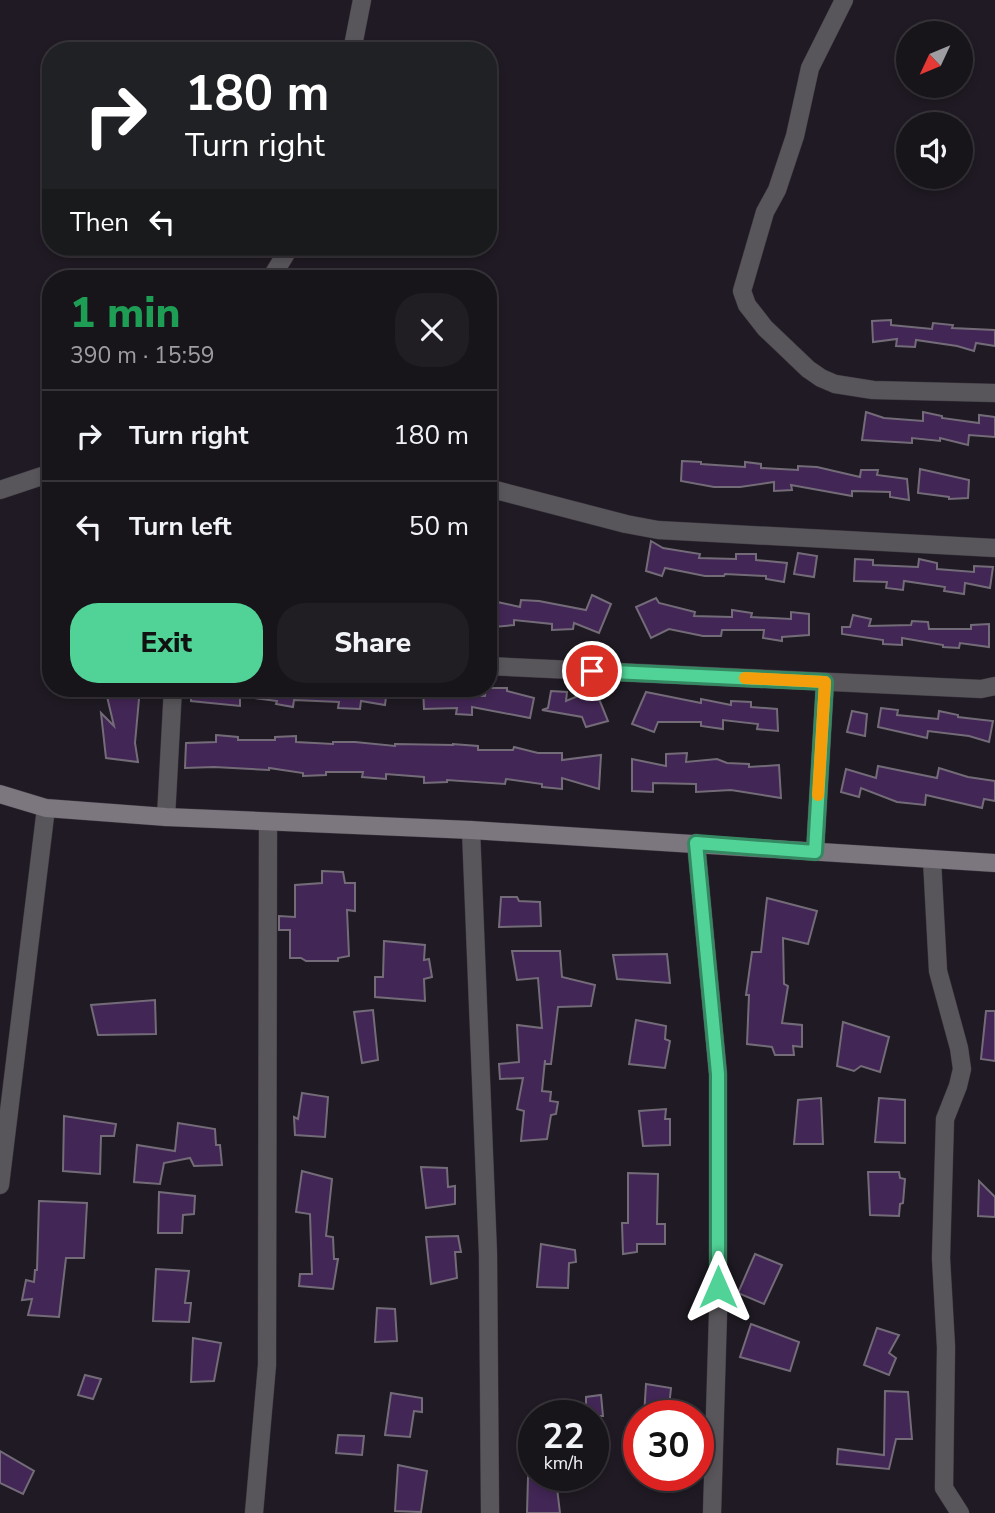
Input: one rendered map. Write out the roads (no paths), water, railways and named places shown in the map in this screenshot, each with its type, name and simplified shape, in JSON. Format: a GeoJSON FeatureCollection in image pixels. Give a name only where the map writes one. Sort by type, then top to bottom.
{"type":"FeatureCollection","features":[{"type":"Feature","properties":{"kind":"street"},"geometry":{"type":"LineString","coordinates":[[354,42],[362,0]]}},
{"type":"Feature","properties":{"kind":"street"},"geometry":{"type":"LineString","coordinates":[[844,0],[810,68],[795,136],[777,190],[765,212],[742,291],[747,305],[765,328],[808,369],[835,384],[873,390],[995,393]]}},
{"type":"Feature","properties":{"kind":"street"},"geometry":{"type":"LineString","coordinates":[[0,491],[42,476]]}},
{"type":"Feature","properties":{"kind":"street"},"geometry":{"type":"LineString","coordinates":[[497,490],[657,530],[995,548]]}},
{"type":"Feature","properties":{"kind":"street"},"geometry":{"type":"LineString","coordinates":[[497,666],[981,689],[995,687]]}},
{"type":"Feature","properties":{"kind":"street"},"geometry":{"type":"LineString","coordinates":[[815,852],[825,682]]}},
{"type":"Feature","properties":{"kind":"street"},"geometry":{"type":"LineString","coordinates":[[166,817],[173,697]]}},
{"type":"Feature","properties":{"kind":"street"},"geometry":{"type":"LineString","coordinates":[[0,794],[47,808],[166,817],[471,830],[995,863]]}},
{"type":"Feature","properties":{"kind":"street"},"geometry":{"type":"LineString","coordinates":[[0,1185],[47,808]]}},
{"type":"Feature","properties":{"kind":"street"},"geometry":{"type":"LineString","coordinates":[[254,1513],[267,1365],[268,821]]}},
{"type":"Feature","properties":{"kind":"street"},"geometry":{"type":"LineString","coordinates":[[471,830],[488,1254],[490,1513]]}},
{"type":"Feature","properties":{"kind":"street"},"geometry":{"type":"LineString","coordinates":[[696,843],[718,1074],[718,1314],[712,1513]]}},
{"type":"Feature","properties":{"kind":"street"},"geometry":{"type":"LineString","coordinates":[[932,860],[937,971],[959,1048],[962,1069],[945,1119],[941,1258],[946,1347],[944,1488],[960,1513]]}}]}
